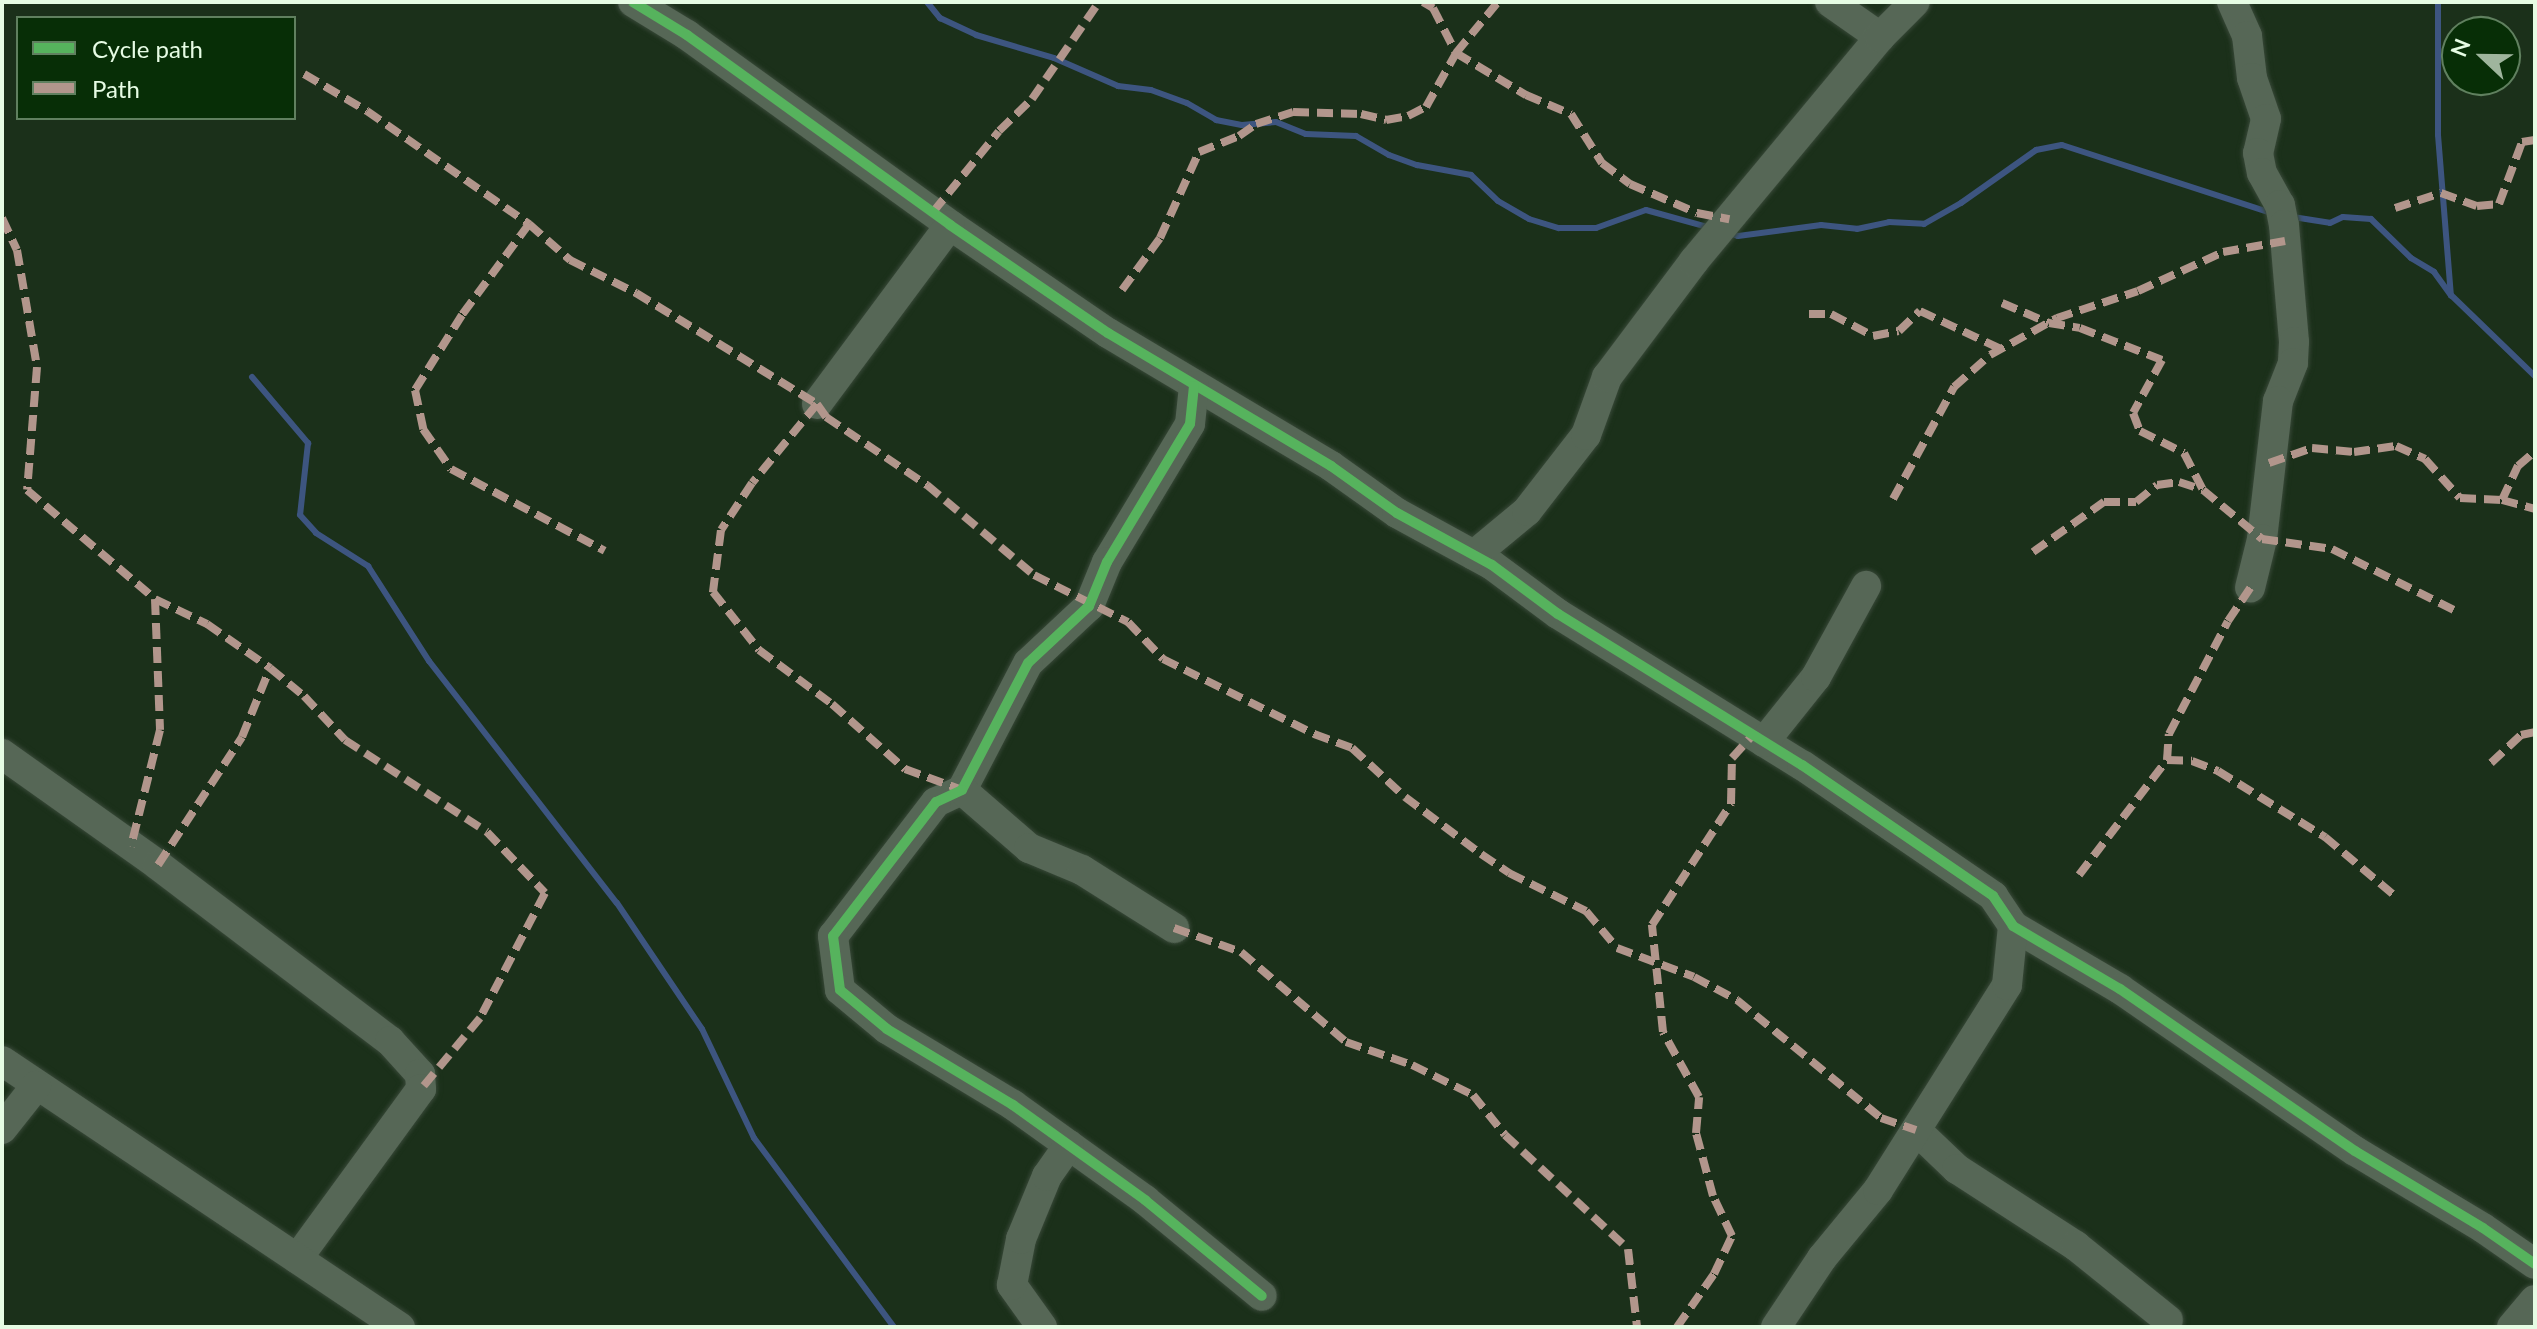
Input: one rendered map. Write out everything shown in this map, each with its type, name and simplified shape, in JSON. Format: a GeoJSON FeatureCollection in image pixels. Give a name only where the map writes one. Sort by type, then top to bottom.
{"type":"FeatureCollection","features":[{"type":"Feature","properties":{"kind":"street"},"geometry":{"type":"LineString","coordinates":[[633,2],[687,35],[950,225],[1108,333],[1331,466],[1397,513],[1474,555],[1558,614],[1764,742],[1993,896],[2013,926],[2120,989],[2355,1151],[2483,1228],[2535,1264]]}},
{"type":"Feature","properties":{"kind":"street"},"geometry":{"type":"LineString","coordinates":[[1830,2],[1880,37]]}},
{"type":"Feature","properties":{"kind":"street"},"geometry":{"type":"LineString","coordinates":[[1474,555],[1527,511],[1586,435],[1607,377],[1694,261],[1880,37],[1915,2]]}},
{"type":"Feature","properties":{"kind":"street"},"geometry":{"type":"LineString","coordinates":[[2232,2],[2247,36],[2252,78],[2266,119],[2258,153],[2262,173],[2280,205],[2284,225],[2294,342],[2293,363],[2278,401],[2262,539],[2250,588]]}},
{"type":"Feature","properties":{"kind":"street"},"geometry":{"type":"LineString","coordinates":[[817,404],[950,225]]}},
{"type":"Feature","properties":{"kind":"street"},"geometry":{"type":"LineString","coordinates":[[1194,386],[1190,424],[1107,562],[1089,606],[1028,663],[962,790],[936,802],[833,936],[840,990],[887,1029],[1013,1105],[1145,1200],[1262,1296]]}},
{"type":"Feature","properties":{"kind":"street"},"geometry":{"type":"LineString","coordinates":[[1764,742],[1816,677],[1866,586]]}},
{"type":"Feature","properties":{"kind":"street"},"geometry":{"type":"LineString","coordinates":[[2,754],[158,865],[390,1041],[420,1074],[421,1089],[297,1259]]}},
{"type":"Feature","properties":{"kind":"street"},"geometry":{"type":"LineString","coordinates":[[962,790],[1029,848],[1082,870],[1174,928]]}},
{"type":"Feature","properties":{"kind":"street"},"geometry":{"type":"LineString","coordinates":[[1776,1327],[1822,1258],[1878,1190],[2007,985],[2013,926]]}},
{"type":"Feature","properties":{"kind":"street"},"geometry":{"type":"LineString","coordinates":[[2,1061],[400,1327]]}},
{"type":"Feature","properties":{"kind":"street"},"geometry":{"type":"LineString","coordinates":[[2,1129],[36,1086]]}},
{"type":"Feature","properties":{"kind":"street"},"geometry":{"type":"LineString","coordinates":[[1916,1130],[1957,1169],[2076,1246],[2168,1320]]}},
{"type":"Feature","properties":{"kind":"street"},"geometry":{"type":"LineString","coordinates":[[1042,1327],[1012,1285],[1021,1239],[1047,1176],[1069,1145]]}},
{"type":"Feature","properties":{"kind":"street"},"geometry":{"type":"LineString","coordinates":[[2512,1327],[2535,1300]]}},
{"type":"Feature","properties":{"kind":"waterway"},"geometry":{"type":"LineString","coordinates":[[927,2],[940,18],[976,35],[1054,58],[1118,86],[1151,90],[1187,103],[1216,120],[1242,125],[1276,122],[1306,134],[1356,136],[1389,155],[1417,165],[1471,175],[1498,201],[1529,219],[1559,228],[1596,228],[1646,210],[1711,228]]}},
{"type":"Feature","properties":{"kind":"waterway"},"geometry":{"type":"LineString","coordinates":[[2438,2],[2438,135],[2451,295],[2535,376]]}},
{"type":"Feature","properties":{"kind":"waterway"},"geometry":{"type":"LineString","coordinates":[[1729,233],[1738,236],[1821,225],[1857,229],[1889,222],[1924,224],[1961,203],[2036,150],[2062,145],[2274,214]]}},
{"type":"Feature","properties":{"kind":"waterway"},"geometry":{"type":"LineString","coordinates":[[2293,217],[2330,223],[2343,217],[2371,219],[2411,258],[2434,272],[2451,295]]}},
{"type":"Feature","properties":{"kind":"waterway"},"geometry":{"type":"LineString","coordinates":[[252,377],[308,443],[300,515],[316,533],[368,566],[429,661],[617,903],[702,1029],[754,1138],[894,1327]]}},
{"type":"Feature","properties":{"kind":"marked path"},"geometry":{"type":"LineString","coordinates":[[933,212],[999,131],[1032,99],[1099,2]]}},
{"type":"Feature","properties":{"kind":"marked path"},"geometry":{"type":"LineString","coordinates":[[1423,2],[1433,8],[1456,53],[1498,2]]}},
{"type":"Feature","properties":{"kind":"marked path"},"geometry":{"type":"LineString","coordinates":[[1122,290],[1160,238],[1199,152],[1239,136],[1256,124],[1293,112],[1361,114],[1386,120],[1408,116],[1426,107],[1456,53],[1526,95],[1571,114],[1602,163],[1630,184],[1697,213],[1729,219]]}},
{"type":"Feature","properties":{"kind":"marked path"},"geometry":{"type":"LineString","coordinates":[[304,74],[367,111],[529,224],[570,260],[636,293],[817,404],[826,417],[927,485],[1034,575],[1128,622],[1163,659],[1314,734],[1352,748],[1405,797],[1481,854],[1509,873],[1586,911],[1617,948],[1694,977],[1737,1000],[1881,1118],[1916,1130]]}},
{"type":"Feature","properties":{"kind":"marked path"},"geometry":{"type":"LineString","coordinates":[[2395,208],[2441,193],[2477,206],[2499,204],[2522,142],[2535,140]]}},
{"type":"Feature","properties":{"kind":"marked path"},"geometry":{"type":"LineString","coordinates":[[2,218],[17,250],[37,367],[27,490],[155,599],[160,730],[131,846]]}},
{"type":"Feature","properties":{"kind":"marked path"},"geometry":{"type":"LineString","coordinates":[[529,224],[462,315],[415,390],[423,429],[451,469],[605,551]]}},
{"type":"Feature","properties":{"kind":"marked path"},"geometry":{"type":"LineString","coordinates":[[1893,499],[1954,387],[1990,355],[2057,318],[2138,291],[2223,252],[2285,241]]}},
{"type":"Feature","properties":{"kind":"marked path"},"geometry":{"type":"LineString","coordinates":[[2002,303],[2049,323],[2080,328],[2162,360],[2133,413],[2140,431],[2184,453],[2203,490]]}},
{"type":"Feature","properties":{"kind":"marked path"},"geometry":{"type":"LineString","coordinates":[[1809,314],[1831,314],[1873,336],[1899,331],[1920,311],[2001,349]]}},
{"type":"Feature","properties":{"kind":"marked path"},"geometry":{"type":"LineString","coordinates":[[817,404],[752,483],[721,530],[713,592],[759,650],[832,704],[905,769],[962,790]]}},
{"type":"Feature","properties":{"kind":"marked path"},"geometry":{"type":"LineString","coordinates":[[2269,463],[2312,448],[2354,452],[2396,446],[2425,459],[2460,498],[2502,500],[2535,509]]}},
{"type":"Feature","properties":{"kind":"marked path"},"geometry":{"type":"LineString","coordinates":[[2502,500],[2518,466],[2535,451]]}},
{"type":"Feature","properties":{"kind":"marked path"},"geometry":{"type":"LineString","coordinates":[[2033,552],[2104,502],[2136,502],[2157,485],[2179,482],[2203,490],[2262,539],[2332,549],[2454,610]]}},
{"type":"Feature","properties":{"kind":"marked path"},"geometry":{"type":"LineString","coordinates":[[2167,760],[2169,734],[2228,621],[2250,588]]}},
{"type":"Feature","properties":{"kind":"marked path"},"geometry":{"type":"LineString","coordinates":[[155,599],[207,624],[270,668],[304,696],[345,740],[487,832],[545,893],[480,1018],[421,1089]]}},
{"type":"Feature","properties":{"kind":"marked path"},"geometry":{"type":"LineString","coordinates":[[158,865],[242,737],[270,668]]}},
{"type":"Feature","properties":{"kind":"marked path"},"geometry":{"type":"LineString","coordinates":[[2491,763],[2521,735],[2535,732]]}},
{"type":"Feature","properties":{"kind":"marked path"},"geometry":{"type":"LineString","coordinates":[[1677,1327],[1714,1274],[1732,1236],[1713,1196],[1696,1133],[1699,1097],[1663,1032],[1652,925],[1731,804],[1732,758],[1753,735]]}},
{"type":"Feature","properties":{"kind":"marked path"},"geometry":{"type":"LineString","coordinates":[[2079,875],[2167,760],[2192,761],[2218,771],[2325,837],[2395,896]]}},
{"type":"Feature","properties":{"kind":"marked path"},"geometry":{"type":"LineString","coordinates":[[1174,928],[1241,952],[1346,1042],[1412,1065],[1473,1095],[1505,1135],[1628,1249],[1637,1327]]}},
{"type":"Feature","properties":{"kind":"cycle path"},"geometry":{"type":"LineString","coordinates":[[633,2],[687,35],[950,225],[1108,333],[1331,466],[1397,513],[1492,565],[1558,614],[1802,765],[1993,896],[2013,926],[2120,989],[2355,1151],[2483,1228],[2535,1264]]}},
{"type":"Feature","properties":{"kind":"cycle path"},"geometry":{"type":"LineString","coordinates":[[1194,386],[1190,424],[1107,562],[1089,606],[1028,663],[962,790],[936,802],[833,936],[840,990],[887,1029],[1013,1105],[1145,1200],[1262,1296]]}}]}
